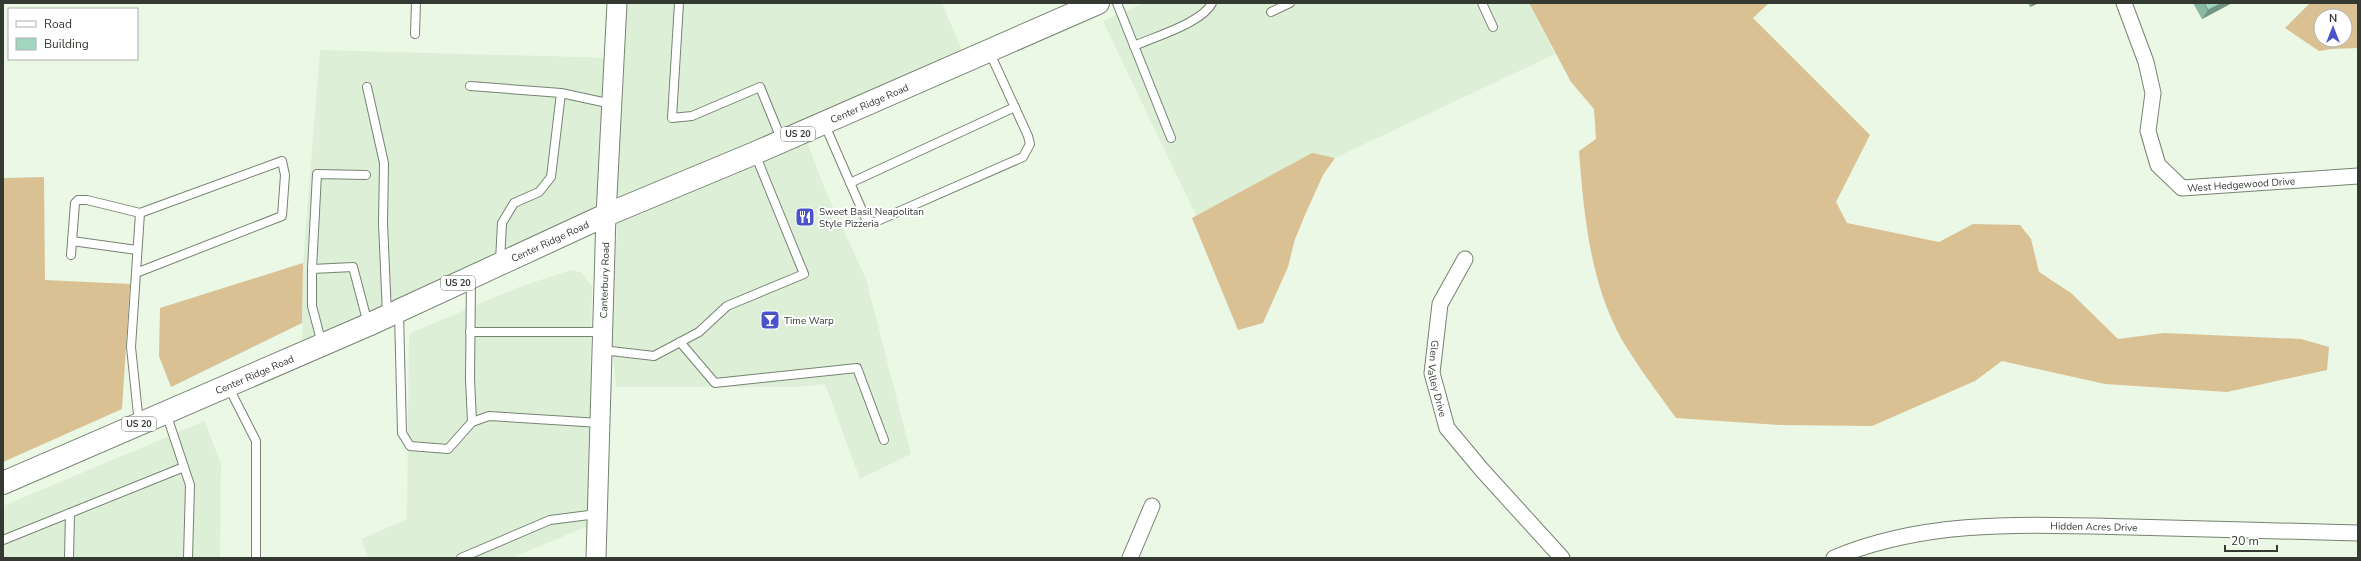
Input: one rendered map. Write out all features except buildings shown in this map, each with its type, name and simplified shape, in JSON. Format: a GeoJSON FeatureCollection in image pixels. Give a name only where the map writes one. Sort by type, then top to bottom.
{"type":"FeatureCollection","features":[{"type":"Feature","properties":{"kind":"main road","name":"Center Ridge Road"},"geometry":{"type":"LineString","coordinates":[[3,483],[384,317],[606,215],[824,123],[1098,3]]}},
{"type":"Feature","properties":{"kind":"street","name":"Canterbury Road"},"geometry":{"type":"LineString","coordinates":[[596,558],[606,215],[617,3]]}},
{"type":"Feature","properties":{"kind":"street","name":"West Hedgewood Drive"},"geometry":{"type":"LineString","coordinates":[[2124,3],[2146,62],[2153,93],[2148,131],[2158,165],[2182,188],[2358,176]]}},
{"type":"Feature","properties":{"kind":"street","name":"Glen Valley Drive"},"geometry":{"type":"LineString","coordinates":[[1465,259],[1440,304],[1432,373],[1447,428],[1482,470],[1562,558]]}},
{"type":"Feature","properties":{"kind":"street"},"geometry":{"type":"LineString","coordinates":[[1130,558],[1152,506]]}},
{"type":"Feature","properties":{"kind":"street","name":"Hidden Acres Drive"},"geometry":{"type":"LineString","coordinates":[[1834,558],[1863,545],[1938,529],[2013,524],[2358,533]]}},
{"type":"Feature","properties":{"kind":"lane"},"geometry":{"type":"LineString","coordinates":[[415,34],[416,3]]}},
{"type":"Feature","properties":{"kind":"lane"},"geometry":{"type":"LineString","coordinates":[[679,3],[672,118],[692,116],[760,87],[782,141]]}},
{"type":"Feature","properties":{"kind":"lane"},"geometry":{"type":"LineString","coordinates":[[1117,3],[1171,138]]}},
{"type":"Feature","properties":{"kind":"lane"},"geometry":{"type":"LineString","coordinates":[[1134,46],[1192,21],[1202,14],[1212,3]]}},
{"type":"Feature","properties":{"kind":"lane"},"geometry":{"type":"LineString","coordinates":[[1271,12],[1290,3]]}},
{"type":"Feature","properties":{"kind":"lane"},"geometry":{"type":"LineString","coordinates":[[1482,3],[1493,27]]}},
{"type":"Feature","properties":{"kind":"lane"},"geometry":{"type":"LineString","coordinates":[[824,123],[865,217],[870,222],[875,222],[1023,157],[1030,144],[1028,136],[989,51]]}},
{"type":"Feature","properties":{"kind":"lane"},"geometry":{"type":"LineString","coordinates":[[470,86],[560,92],[612,104]]}},
{"type":"Feature","properties":{"kind":"lane"},"geometry":{"type":"LineString","coordinates":[[367,87],[384,163],[384,317],[402,433],[410,446],[448,449],[472,422],[489,416],[600,423]]}},
{"type":"Feature","properties":{"kind":"lane"},"geometry":{"type":"LineString","coordinates":[[499,264],[502,223],[514,203],[539,192],[551,177],[560,92]]}},
{"type":"Feature","properties":{"kind":"lane"},"geometry":{"type":"LineString","coordinates":[[850,183],[1015,107]]}},
{"type":"Feature","properties":{"kind":"lane"},"geometry":{"type":"LineString","coordinates":[[470,332],[602,341],[654,356],[699,332],[727,306],[804,274],[754,153]]}},
{"type":"Feature","properties":{"kind":"lane"},"geometry":{"type":"LineString","coordinates":[[71,255],[75,203],[78,200],[87,200],[140,213],[282,161],[285,175],[282,216],[136,273]]}},
{"type":"Feature","properties":{"kind":"lane"},"geometry":{"type":"LineString","coordinates":[[322,344],[312,306],[312,269],[317,174],[366,175]]}},
{"type":"Feature","properties":{"kind":"lane"},"geometry":{"type":"LineString","coordinates":[[139,424],[131,347],[140,213]]}},
{"type":"Feature","properties":{"kind":"lane"},"geometry":{"type":"LineString","coordinates":[[72,241],[137,250]]}},
{"type":"Feature","properties":{"kind":"lane"},"geometry":{"type":"LineString","coordinates":[[312,269],[353,267],[384,317]]}},
{"type":"Feature","properties":{"kind":"lane"},"geometry":{"type":"LineString","coordinates":[[471,277],[470,332],[472,422]]}},
{"type":"Feature","properties":{"kind":"lane"},"geometry":{"type":"LineString","coordinates":[[680,342],[715,383],[857,368],[884,440]]}},
{"type":"Feature","properties":{"kind":"lane"},"geometry":{"type":"LineString","coordinates":[[228,385],[256,441],[256,558]]}},
{"type":"Feature","properties":{"kind":"lane"},"geometry":{"type":"LineString","coordinates":[[166,413],[184,467],[192,497],[188,558]]}},
{"type":"Feature","properties":{"kind":"lane"},"geometry":{"type":"LineString","coordinates":[[3,540],[184,467]]}},
{"type":"Feature","properties":{"kind":"lane"},"geometry":{"type":"LineString","coordinates":[[69,558],[70,513]]}},
{"type":"Feature","properties":{"kind":"lane"},"geometry":{"type":"LineString","coordinates":[[461,558],[550,520],[597,514]]}},
{"type":"Feature","properties":{"kind":"shaded area"},"geometry":{"type":"Polygon","coordinates":[[[617,3],[942,3],[966,60],[302,352],[303,263],[320,50],[614,58],[617,3]]]}},
{"type":"Feature","properties":{"kind":"shaded area"},"geometry":{"type":"Polygon","coordinates":[[[1144,3],[1529,3],[1555,54],[1199,222],[1103,21],[1144,3]]]}},
{"type":"Feature","properties":{"kind":"shaded area"},"geometry":{"type":"Polygon","coordinates":[[[1529,3],[1769,3],[1753,18],[1870,135],[1836,202],[1847,223],[1939,242],[1973,224],[2020,225],[2031,239],[2039,272],[2071,293],[2118,339],[2164,333],[2301,339],[2329,347],[2327,370],[2227,392],[2105,384],[2002,361],[1975,381],[1872,426],[1779,425],[1676,418],[1641,370],[1622,340],[1602,295],[1590,248],[1586,224],[1579,151],[1596,139],[1594,109],[1571,82],[1529,3]]]}},
{"type":"Feature","properties":{"kind":"shaded area"},"geometry":{"type":"Polygon","coordinates":[[[2310,3],[2358,3],[2358,48],[2319,51],[2315,48],[2353,48],[2353,8],[2313,8],[2313,47],[2285,28],[2310,3]]]}},
{"type":"Feature","properties":{"kind":"shaded area"},"geometry":{"type":"Polygon","coordinates":[[[807,142],[826,192],[866,279],[911,454],[860,479],[825,384],[796,387],[616,387],[610,329],[618,221],[807,142]]]}},
{"type":"Feature","properties":{"kind":"shaded area"},"geometry":{"type":"Polygon","coordinates":[[[1312,153],[1335,158],[1323,175],[1305,215],[1295,239],[1288,267],[1263,323],[1238,330],[1192,218],[1312,153]]]}},
{"type":"Feature","properties":{"kind":"shaded area"},"geometry":{"type":"Polygon","coordinates":[[[44,177],[45,280],[130,284],[122,409],[3,462],[3,178],[44,177]]]}},
{"type":"Feature","properties":{"kind":"shaded area"},"geometry":{"type":"Polygon","coordinates":[[[303,263],[302,323],[171,387],[159,356],[160,308],[303,263]]]}},
{"type":"Feature","properties":{"kind":"shaded area"},"geometry":{"type":"Polygon","coordinates":[[[571,270],[581,272],[592,286],[588,526],[511,558],[369,558],[361,539],[407,519],[409,334],[519,287],[571,270]]]}},
{"type":"Feature","properties":{"kind":"shaded area"},"geometry":{"type":"Polygon","coordinates":[[[205,421],[221,465],[220,558],[3,558],[3,506],[205,421]]]}},
{"type":"Feature","properties":{"kind":"place","name":"Sweet Basil Neapolitan Style Pizzeria"},"geometry":{"type":"Point","coordinates":[805,217]}},
{"type":"Feature","properties":{"kind":"place","name":"Time Warp"},"geometry":{"type":"Point","coordinates":[770,320]}}]}
